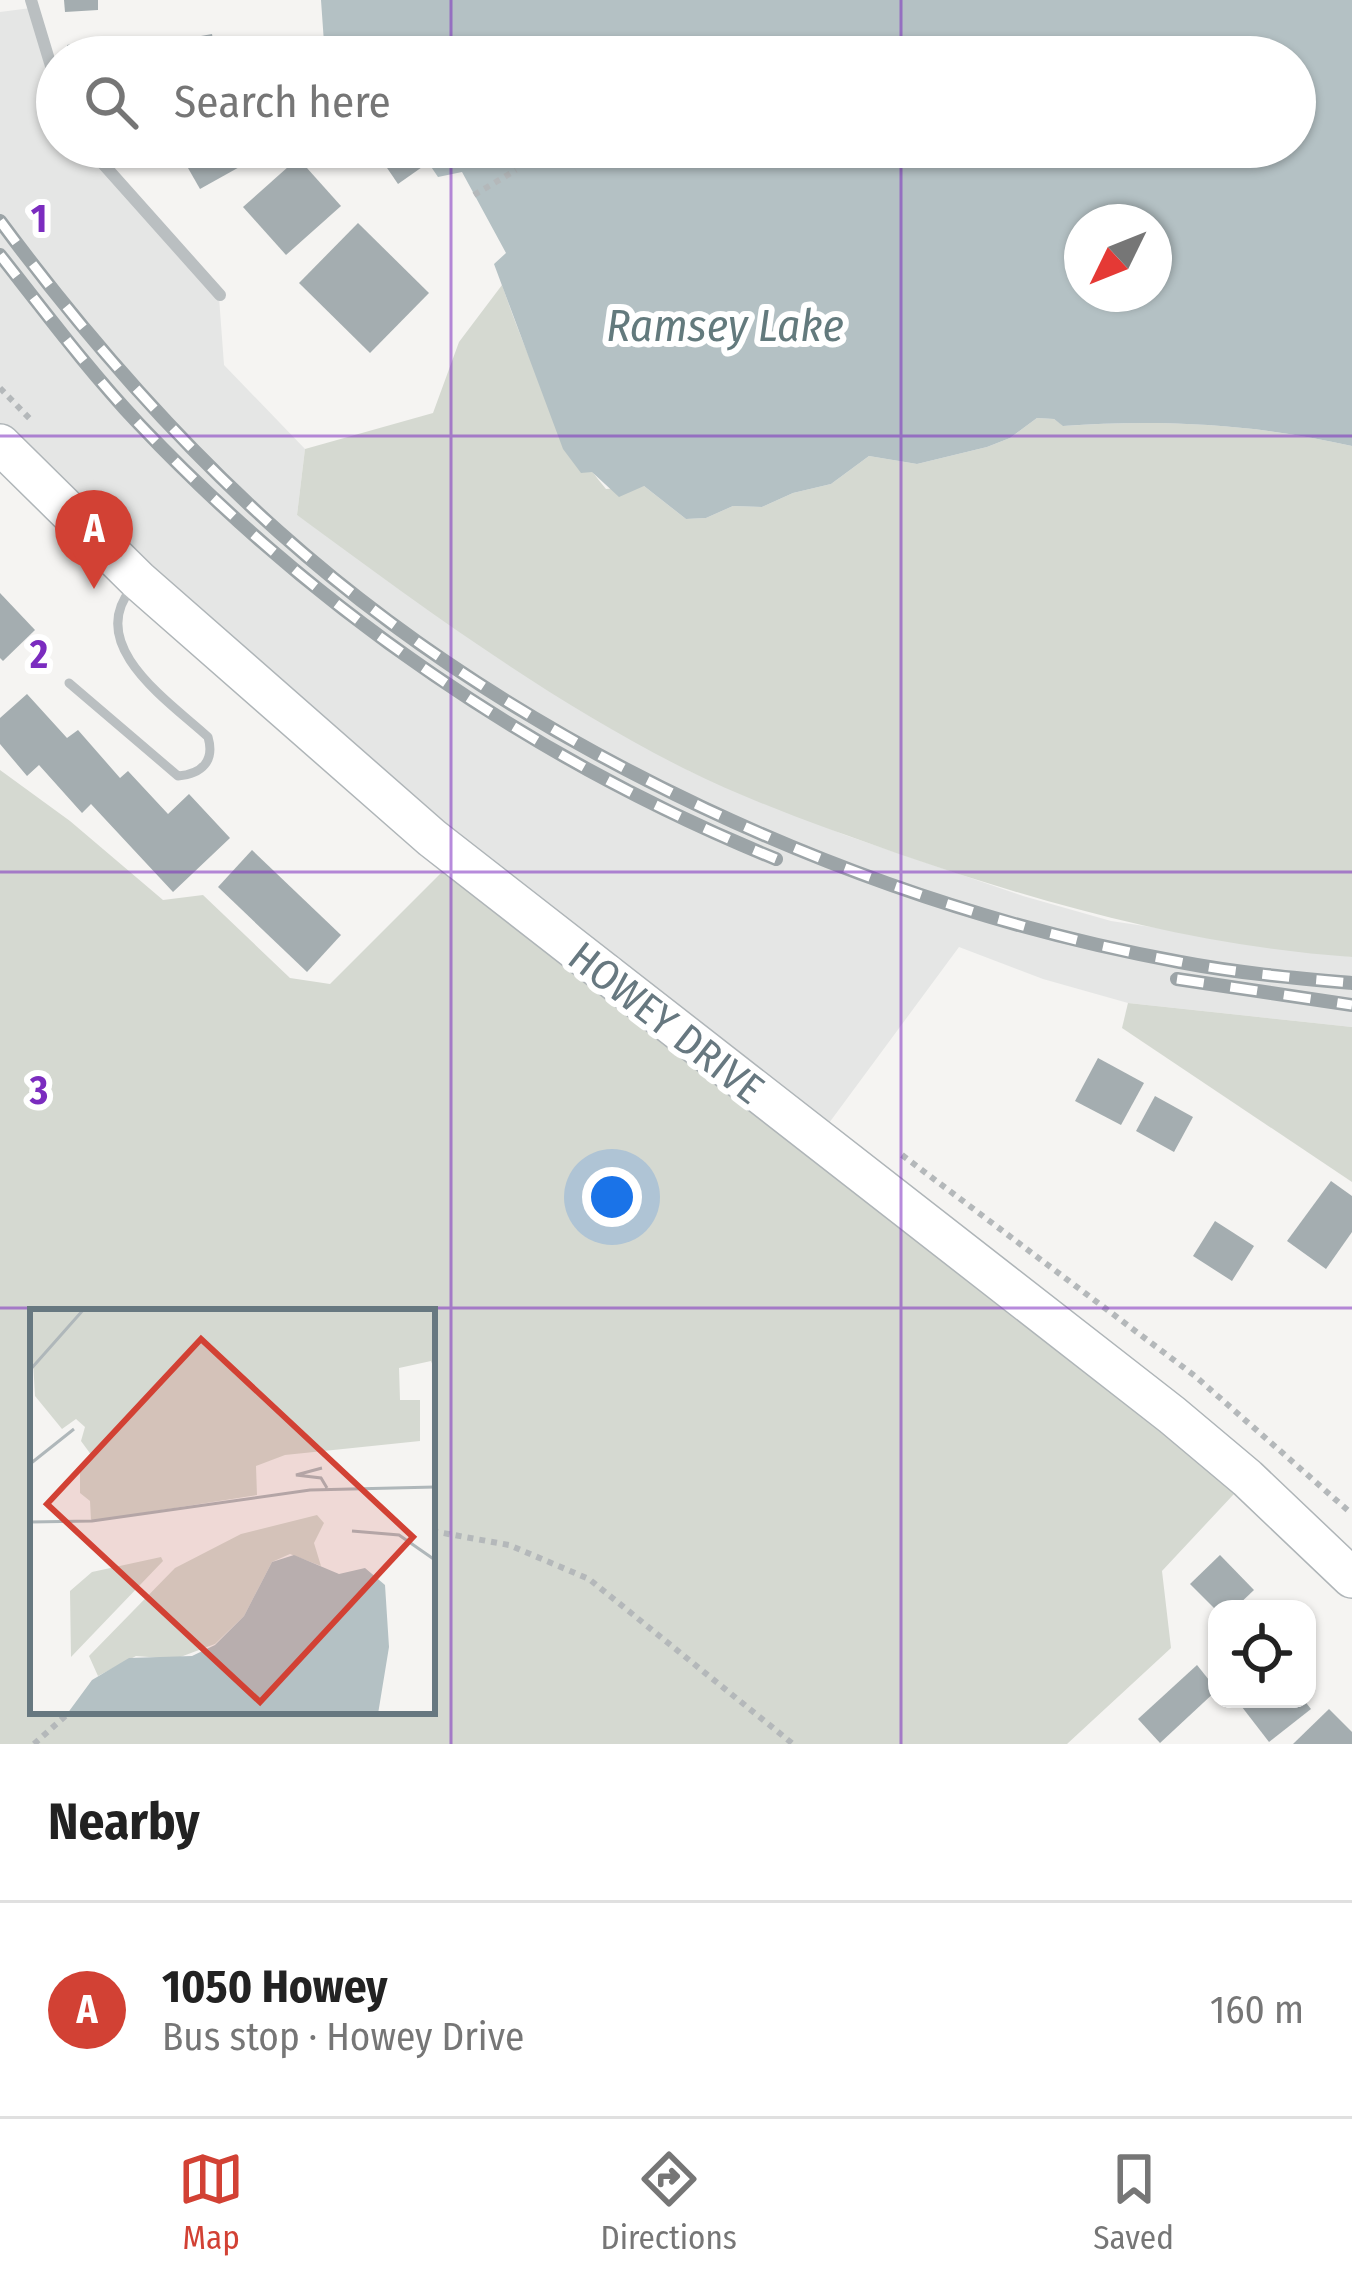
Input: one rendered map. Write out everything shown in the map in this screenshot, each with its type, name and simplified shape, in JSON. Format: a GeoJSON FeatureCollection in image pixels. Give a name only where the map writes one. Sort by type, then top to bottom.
{"type":"FeatureCollection","features":[{"type":"Feature","properties":{"kind":"main road","name":"HOWEY DRIVE"},"geometry":{"type":"LineString","coordinates":[[16,433],[138,580],[493,889],[1172,1415],[1247,1478],[1352,1578]]}},
{"type":"Feature","properties":{"kind":"street"},"geometry":{"type":"LineString","coordinates":[[32,0],[42,36]]}},
{"type":"Feature","properties":{"kind":"street"},"geometry":{"type":"LineString","coordinates":[[107,168],[220,295]]}},
{"type":"Feature","properties":{"kind":"lane"},"geometry":{"type":"LineString","coordinates":[[69,682],[178,776],[206,766],[212,752],[208,737],[134,667],[120,647],[117,625],[122,601],[138,580]]}},
{"type":"Feature","properties":{"kind":"path"},"geometry":{"type":"LineString","coordinates":[[474,195],[516,170]]}},
{"type":"Feature","properties":{"kind":"path"},"geometry":{"type":"LineString","coordinates":[[0,388],[16,433]]}},
{"type":"Feature","properties":{"kind":"path"},"geometry":{"type":"LineString","coordinates":[[899,1153],[1195,1376],[1352,1514]]}},
{"type":"Feature","properties":{"kind":"path"},"geometry":{"type":"LineString","coordinates":[[435,1532],[509,1545],[590,1579],[793,1744]]}},
{"type":"Feature","properties":{"kind":"path"},"geometry":{"type":"LineString","coordinates":[[34,1744],[68,1714]]}},
{"type":"Feature","properties":{"kind":"shaded area"},"geometry":{"type":"Polygon","coordinates":[[[31,8],[38,36],[36,168],[104,168],[219,297],[224,365],[305,449],[297,515],[689,771],[845,835],[1111,921],[1352,957],[1352,1027],[1128,1003],[1043,979],[959,947],[815,1142],[0,448],[0,12],[31,8]]]}},
{"type":"Feature","properties":{"kind":"shaded area"},"geometry":{"type":"Polygon","coordinates":[[[502,285],[545,392],[606,489],[644,486],[686,519],[706,518],[733,506],[762,507],[831,484],[869,456],[917,464],[987,447],[1010,438],[1037,418],[1054,419],[1064,426],[1173,423],[1245,428],[1352,446],[1352,957],[1179,933],[1066,906],[899,854],[738,794],[635,743],[535,683],[297,515],[305,449],[433,413],[459,342],[502,285]]]}},
{"type":"Feature","properties":{"kind":"shaded area"},"geometry":{"type":"Polygon","coordinates":[[[0,770],[70,821],[163,900],[203,895],[290,978],[330,984],[454,860],[1247,1480],[1162,1571],[1171,1648],[1067,1744],[0,1744],[0,770]]]}},
{"type":"Feature","properties":{"kind":"shaded area"},"geometry":{"type":"Polygon","coordinates":[[[1128,1003],[1352,1027],[1352,1182],[1122,1028],[1128,1003]]]}},
{"type":"Feature","properties":{"kind":"water","name":"Ramsey Lake"},"geometry":{"type":"Polygon","coordinates":[[[321,0],[1352,0],[1352,446],[1245,428],[1172,423],[1063,426],[1054,419],[1037,418],[1010,438],[987,447],[917,464],[869,456],[831,484],[762,507],[733,506],[706,518],[686,519],[644,486],[619,497],[592,472],[581,473],[563,449],[494,264],[506,253],[462,172],[438,177],[432,168],[1316,168],[1316,36],[324,36],[321,0]]]}},
{"type":"Feature","properties":{"kind":"building"},"geometry":{"type":"Polygon","coordinates":[[[64,0],[98,0],[98,10],[65,12],[64,0]]]}},
{"type":"Feature","properties":{"kind":"building"},"geometry":{"type":"Polygon","coordinates":[[[188,168],[238,168],[200,189],[188,168]]]}},
{"type":"Feature","properties":{"kind":"building"},"geometry":{"type":"Polygon","coordinates":[[[287,168],[307,168],[341,206],[286,255],[243,207],[287,168]]]}},
{"type":"Feature","properties":{"kind":"building"},"geometry":{"type":"Polygon","coordinates":[[[387,168],[421,168],[398,184],[387,168]]]}},
{"type":"Feature","properties":{"kind":"building"},"geometry":{"type":"Polygon","coordinates":[[[358,223],[429,293],[370,353],[299,283],[358,223]]]}},
{"type":"Feature","properties":{"kind":"building"},"geometry":{"type":"Polygon","coordinates":[[[0,593],[35,630],[3,661],[0,658],[0,593]]]}},
{"type":"Feature","properties":{"kind":"building"},"geometry":{"type":"Polygon","coordinates":[[[27,694],[67,738],[78,730],[120,778],[128,771],[168,814],[189,794],[230,838],[173,892],[91,804],[82,813],[39,765],[27,776],[0,744],[0,718],[27,694]]]}},
{"type":"Feature","properties":{"kind":"building"},"geometry":{"type":"Polygon","coordinates":[[[252,850],[341,935],[307,972],[218,887],[252,850]]]}},
{"type":"Feature","properties":{"kind":"building"},"geometry":{"type":"Polygon","coordinates":[[[1098,1058],[1144,1083],[1121,1125],[1075,1101],[1098,1058]]]}},
{"type":"Feature","properties":{"kind":"building"},"geometry":{"type":"Polygon","coordinates":[[[1155,1096],[1193,1117],[1174,1152],[1136,1131],[1155,1096]]]}},
{"type":"Feature","properties":{"kind":"building"},"geometry":{"type":"Polygon","coordinates":[[[1331,1181],[1352,1196],[1352,1232],[1326,1269],[1287,1241],[1331,1181]]]}},
{"type":"Feature","properties":{"kind":"building"},"geometry":{"type":"Polygon","coordinates":[[[1215,1221],[1254,1246],[1232,1281],[1193,1256],[1215,1221]]]}},
{"type":"Feature","properties":{"kind":"building"},"geometry":{"type":"Polygon","coordinates":[[[1220,1555],[1254,1590],[1243,1600],[1208,1602],[1190,1584],[1220,1555]]]}},
{"type":"Feature","properties":{"kind":"building"},"geometry":{"type":"Polygon","coordinates":[[[1197,1665],[1208,1679],[1208,1698],[1160,1743],[1138,1719],[1197,1665]]]}},
{"type":"Feature","properties":{"kind":"building"},"geometry":{"type":"Polygon","coordinates":[[[1243,1708],[1310,1708],[1311,1709],[1269,1742],[1243,1708]]]}},
{"type":"Feature","properties":{"kind":"building"},"geometry":{"type":"Polygon","coordinates":[[[1329,1709],[1352,1732],[1352,1744],[1293,1744],[1329,1709]]]}},
{"type":"Feature","properties":{"kind":"railway"},"geometry":{"type":"LineString","coordinates":[[0,221],[132,384],[279,532],[374,610],[477,683],[587,748],[701,807],[819,858],[939,901],[1060,936],[1180,962],[1352,983]]}},
{"type":"Feature","properties":{"kind":"railway"},"geometry":{"type":"LineString","coordinates":[[0,255],[139,424],[207,492],[355,618],[516,728],[687,820],[776,859]]}},
{"type":"Feature","properties":{"kind":"railway"},"geometry":{"type":"LineString","coordinates":[[1177,979],[1352,1005]]}},
{"type":"Feature","properties":{"kind":"place","name":"1050 Howey"},"geometry":{"type":"Point","coordinates":[94,589]}}]}
